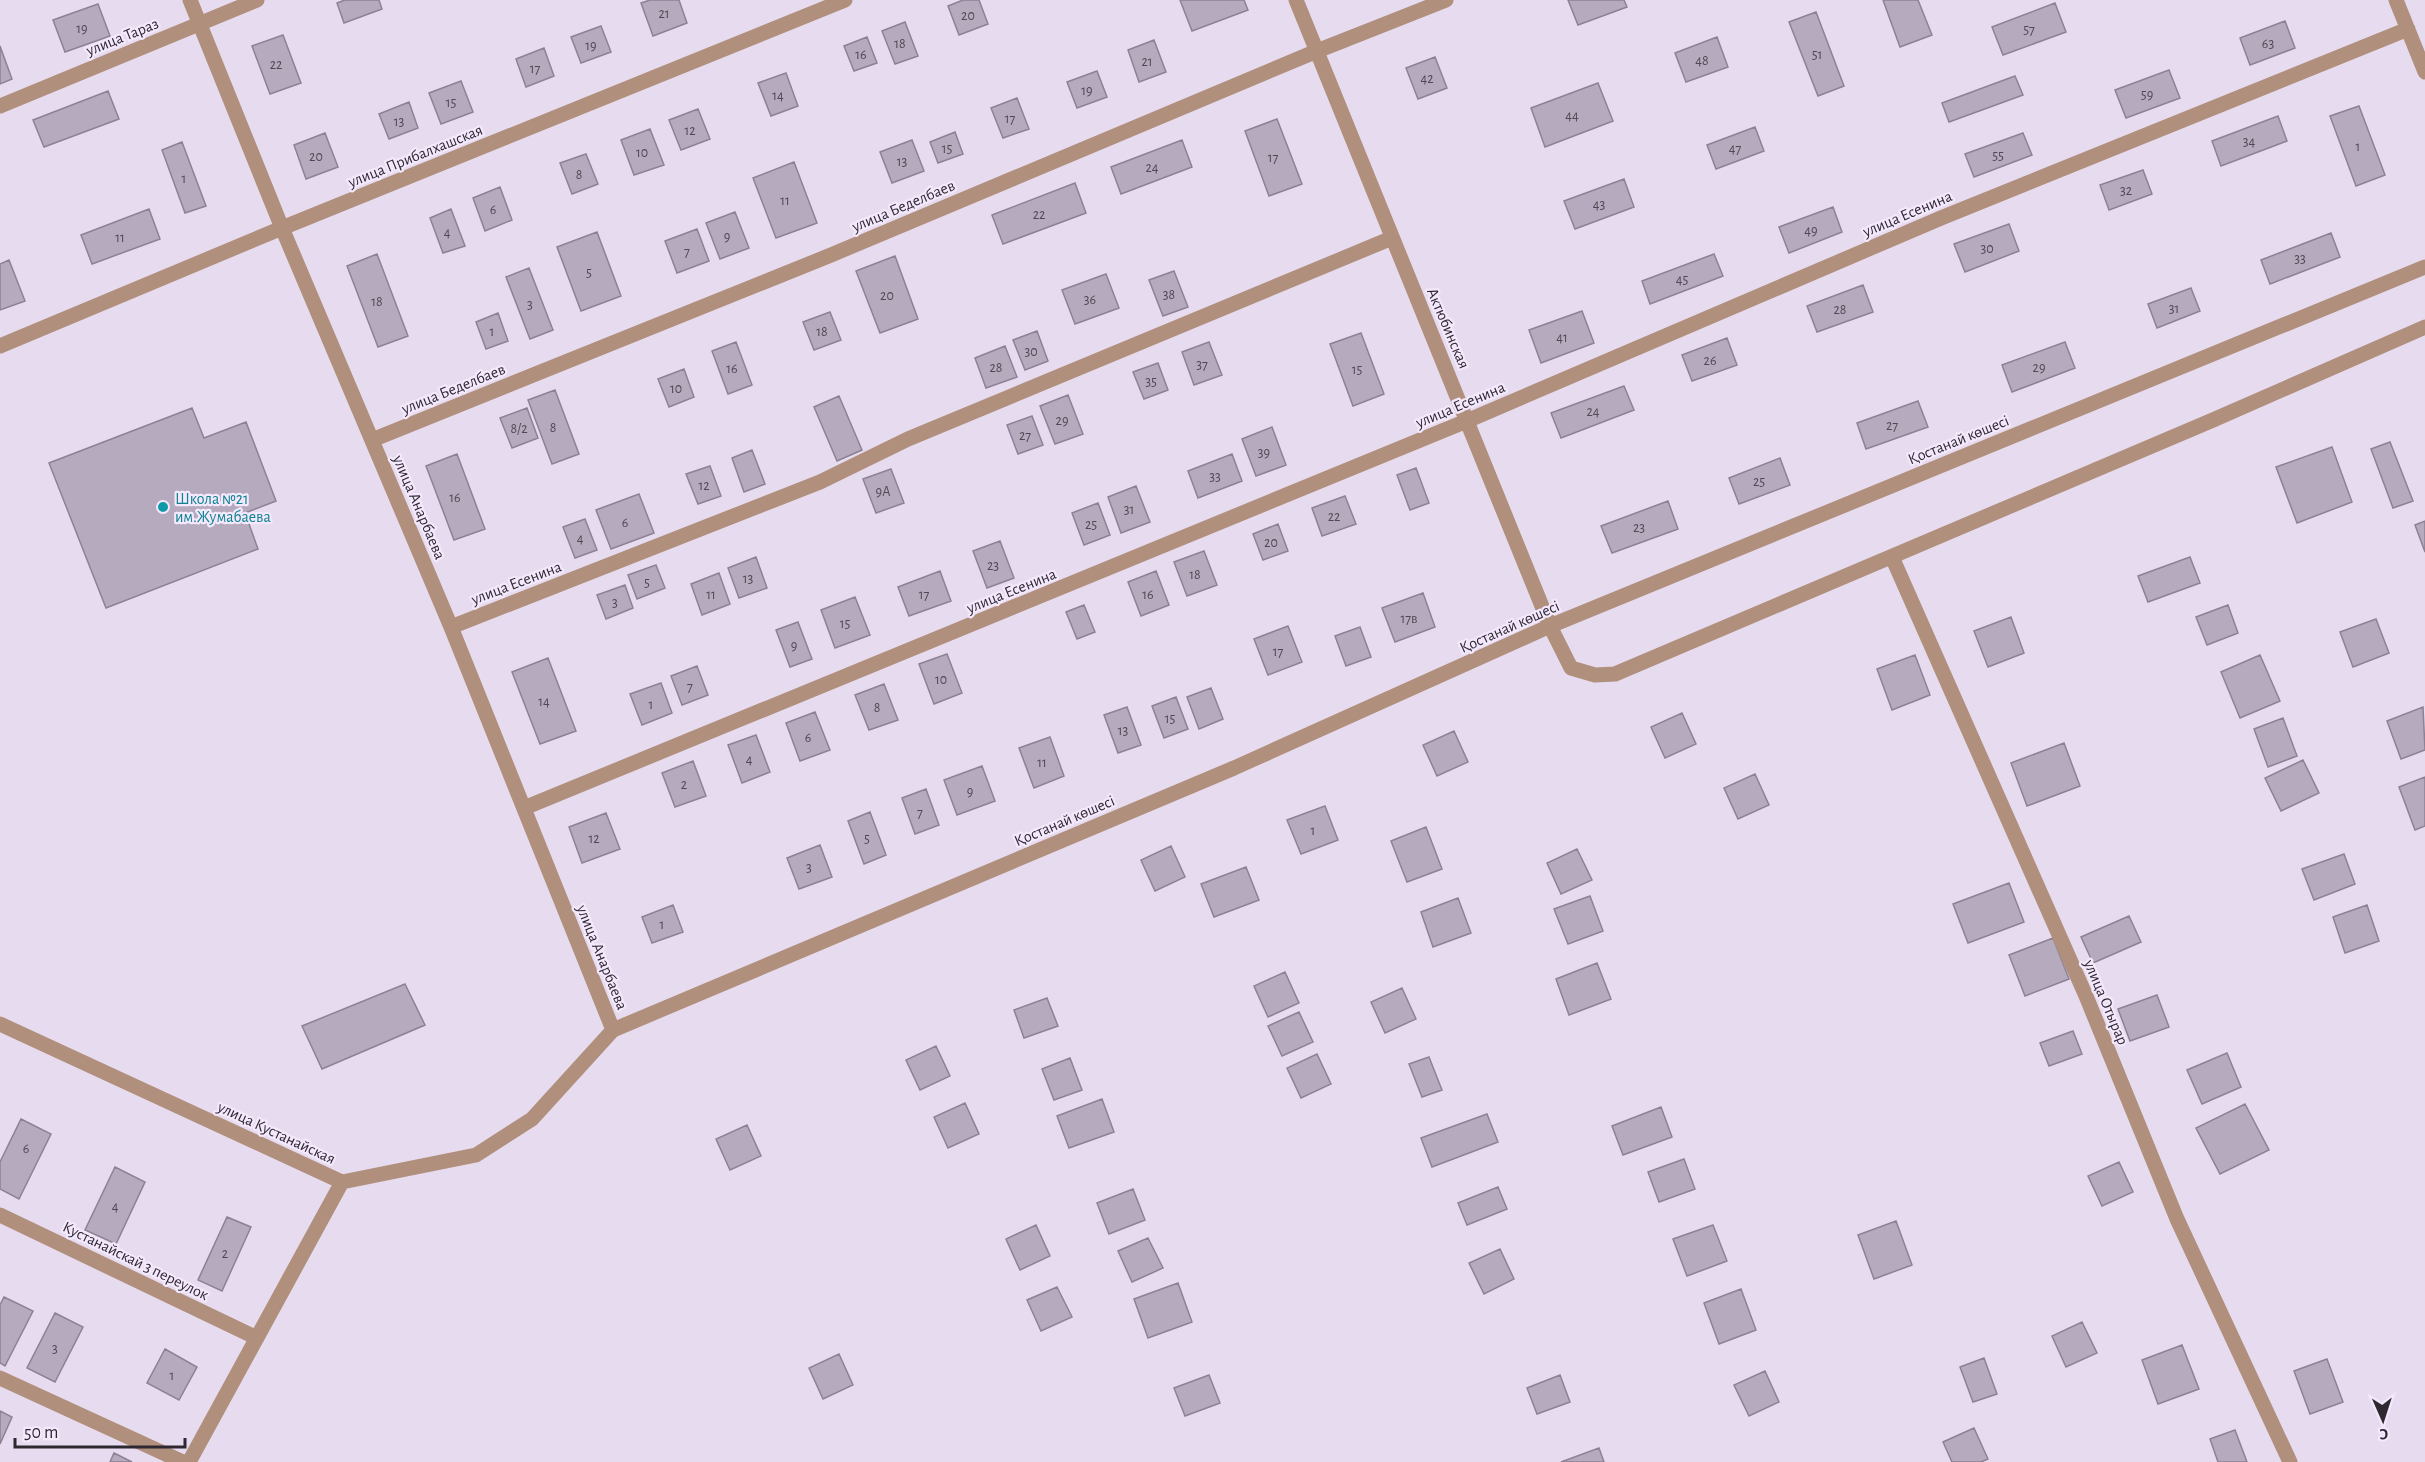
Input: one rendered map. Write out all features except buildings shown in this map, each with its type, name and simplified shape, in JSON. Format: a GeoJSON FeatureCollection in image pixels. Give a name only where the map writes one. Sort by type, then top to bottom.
{"type":"FeatureCollection","features":[{"type":"Feature","properties":{"kind":"street","name":"улица Анарбаева"},"geometry":{"type":"LineString","coordinates":[[190,0],[282,228],[451,627],[613,1030]]}},
{"type":"Feature","properties":{"kind":"street","name":"улица Тараз"},"geometry":{"type":"LineString","coordinates":[[0,106],[257,0]]}},
{"type":"Feature","properties":{"kind":"street","name":"улица Прибалхашская"},"geometry":{"type":"LineString","coordinates":[[0,346],[282,228],[845,0]]}},
{"type":"Feature","properties":{"kind":"street","name":"Актюбинская"},"geometry":{"type":"LineString","coordinates":[[1296,0],[1550,626],[1571,668],[1595,675],[1615,674],[1892,556]]}},
{"type":"Feature","properties":{"kind":"street","name":"улица Беделбаев"},"geometry":{"type":"LineString","coordinates":[[372,440],[842,250],[1317,51],[1446,0]]}},
{"type":"Feature","properties":{"kind":"street"},"geometry":{"type":"LineString","coordinates":[[2396,0],[2425,72]]}},
{"type":"Feature","properties":{"kind":"street","name":"улица Есенина"},"geometry":{"type":"LineString","coordinates":[[524,808],[1468,420],[1941,218],[2408,29]]}},
{"type":"Feature","properties":{"kind":"street","name":"улица Есенина"},"geometry":{"type":"LineString","coordinates":[[451,627],[820,482],[908,439],[1392,238]]}},
{"type":"Feature","properties":{"kind":"street","name":"Қостанай көшесі"},"geometry":{"type":"LineString","coordinates":[[613,1030],[1234,768],[1550,626],[2425,267]]}},
{"type":"Feature","properties":{"kind":"street"},"geometry":{"type":"LineString","coordinates":[[1892,556],[2425,327]]}},
{"type":"Feature","properties":{"kind":"street","name":"улица Отырар"},"geometry":{"type":"LineString","coordinates":[[1892,556],[2086,996],[2177,1219],[2290,1462]]}},
{"type":"Feature","properties":{"kind":"street","name":"улица Кустанайская"},"geometry":{"type":"LineString","coordinates":[[0,1024],[342,1182],[476,1155],[532,1119],[613,1030]]}},
{"type":"Feature","properties":{"kind":"street"},"geometry":{"type":"LineString","coordinates":[[189,1462],[342,1182]]}},
{"type":"Feature","properties":{"kind":"street","name":"Кустанайскай 3 переулок"},"geometry":{"type":"LineString","coordinates":[[0,1215],[256,1338]]}},
{"type":"Feature","properties":{"kind":"street"},"geometry":{"type":"LineString","coordinates":[[0,1378],[183,1462]]}},
{"type":"Feature","properties":{"kind":"place","name":"Школа №21 им.Жумабаева"},"geometry":{"type":"Point","coordinates":[163,507]}}]}
